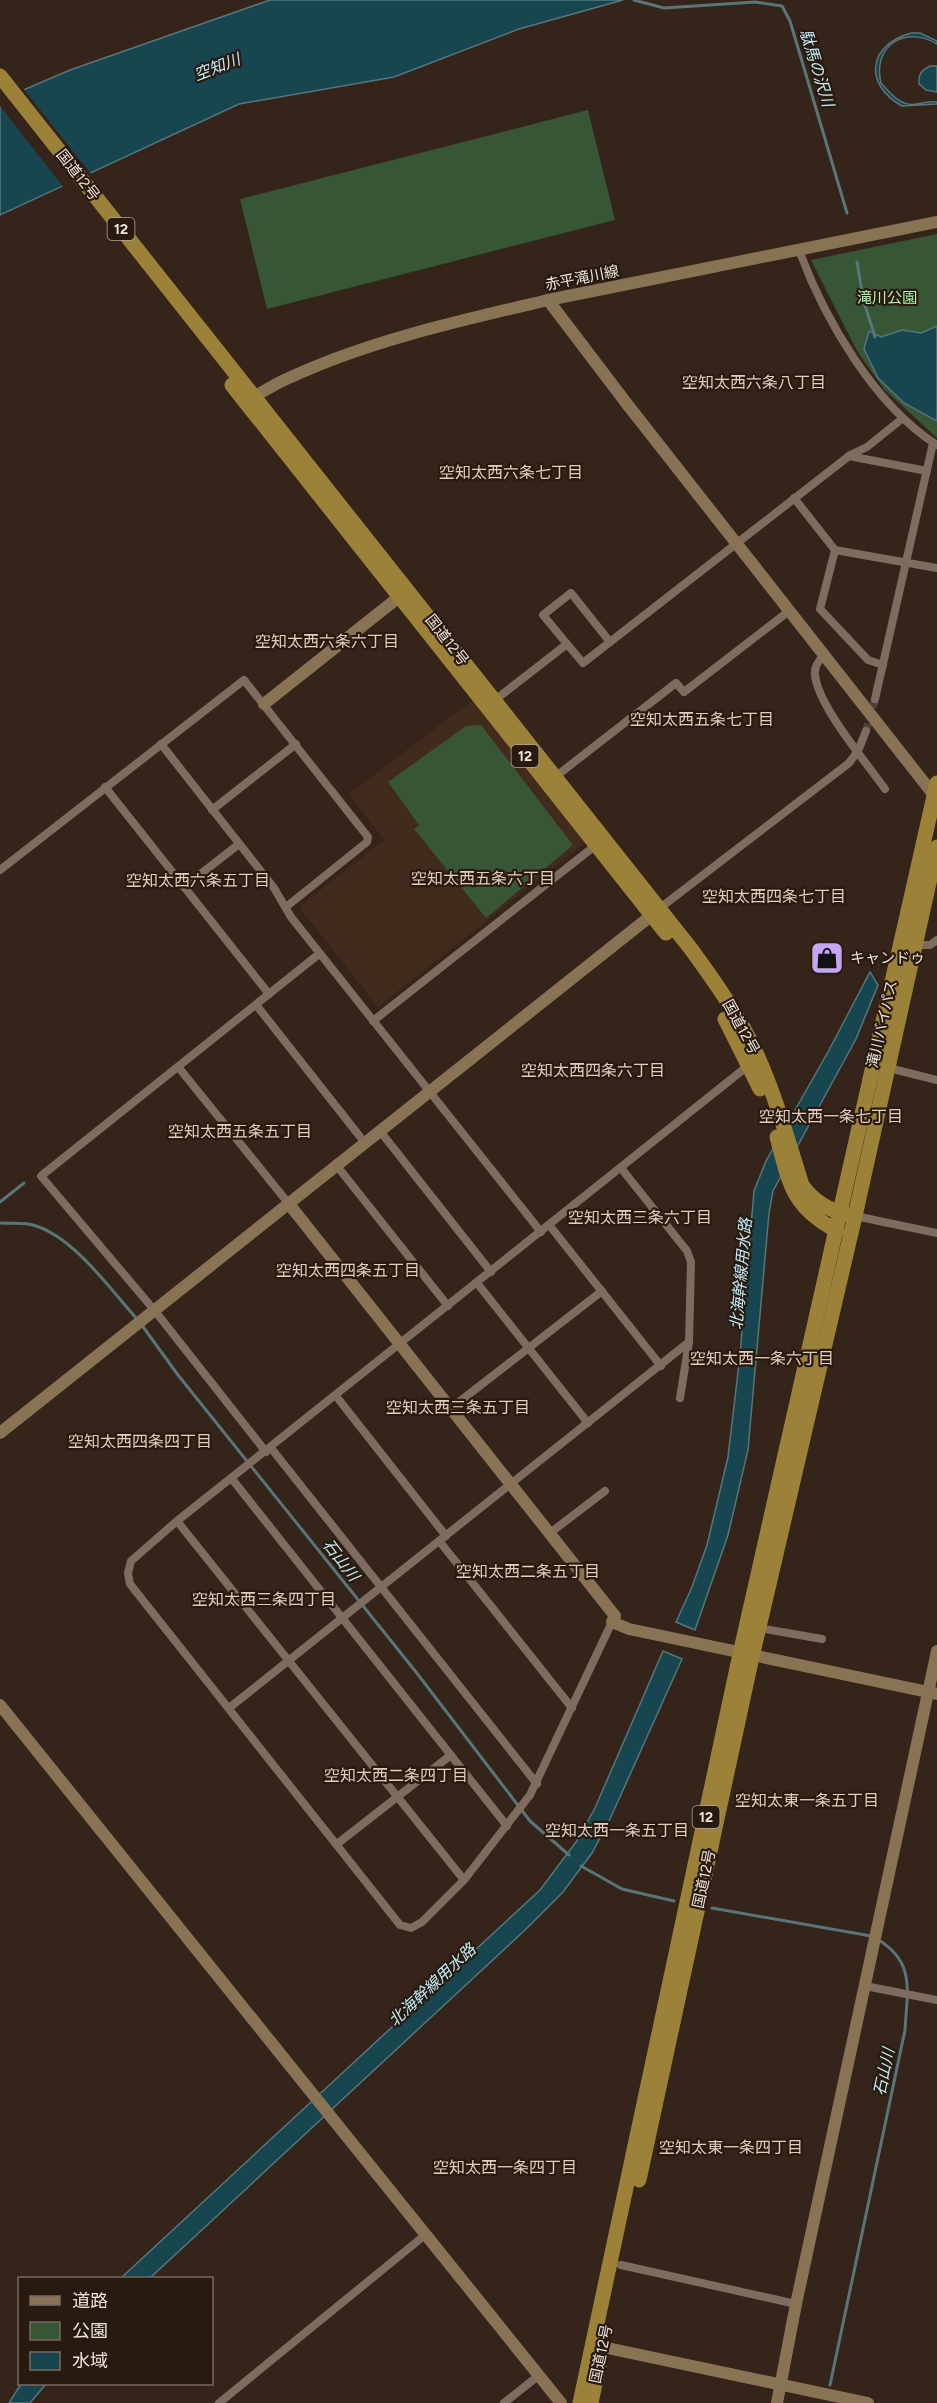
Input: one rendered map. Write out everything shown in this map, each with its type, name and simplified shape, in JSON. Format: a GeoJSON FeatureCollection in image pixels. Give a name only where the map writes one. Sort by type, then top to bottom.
{"type":"FeatureCollection","features":[{"type":"Feature","properties":{"kind":"highway","name":"国道12号"},"geometry":{"type":"LineString","coordinates":[[0,76],[238,383],[399,597],[596,845],[718,986],[756,1054],[794,1177],[793,1194],[803,1207],[822,1223],[837,1231],[598,2346],[591,2403]]}},
{"type":"Feature","properties":{"kind":"highway","name":"国道12号"},"geometry":{"type":"LineString","coordinates":[[0,92],[238,383]]}},
{"type":"Feature","properties":{"kind":"highway","name":"国道12号"},"geometry":{"type":"LineString","coordinates":[[250,399],[495,700],[656,912],[710,993],[778,1124]]}},
{"type":"Feature","properties":{"kind":"highway","name":"滝川バイパス"},"geometry":{"type":"LineString","coordinates":[[848,1214],[873,1064],[936,792]]}},
{"type":"Feature","properties":{"kind":"highway","name":"滝川バイパス"},"geometry":{"type":"LineString","coordinates":[[848,1214],[888,1068],[937,847]]}},
{"type":"Feature","properties":{"kind":"highway","name":"国道12号"},"geometry":{"type":"LineString","coordinates":[[580,2403],[621,2265],[746,1655],[759,1628],[848,1214],[824,1206],[808,1194],[794,1177]]}},
{"type":"Feature","properties":{"kind":"highway"},"geometry":{"type":"LineString","coordinates":[[837,1231],[848,1214]]}},
{"type":"Feature","properties":{"kind":"street","name":"赤平滝川線"},"geometry":{"type":"LineString","coordinates":[[250,399],[291,377],[415,334],[548,300],[937,222]]}},
{"type":"Feature","properties":{"kind":"street"},"geometry":{"type":"LineString","coordinates":[[800,250],[843,342],[867,377],[903,418],[935,444],[875,699]]}},
{"type":"Feature","properties":{"kind":"street"},"geometry":{"type":"LineString","coordinates":[[548,300],[824,656],[936,792]]}},
{"type":"Feature","properties":{"kind":"street"},"geometry":{"type":"LineString","coordinates":[[610,642],[570,593],[543,615],[584,663],[794,498],[849,456],[867,447],[903,418]]}},
{"type":"Feature","properties":{"kind":"street"},"geometry":{"type":"LineString","coordinates":[[849,456],[927,471]]}},
{"type":"Feature","properties":{"kind":"street"},"geometry":{"type":"LineString","coordinates":[[794,498],[835,550],[937,568]]}},
{"type":"Feature","properties":{"kind":"street"},"geometry":{"type":"LineString","coordinates":[[835,550],[820,609],[868,660],[883,665]]}},
{"type":"Feature","properties":{"kind":"street"},"geometry":{"type":"LineString","coordinates":[[264,704],[399,597]]}},
{"type":"Feature","properties":{"kind":"street"},"geometry":{"type":"LineString","coordinates":[[555,777],[676,683],[684,692],[789,611]]}},
{"type":"Feature","properties":{"kind":"street"},"geometry":{"type":"LineString","coordinates":[[495,700],[567,644]]}},
{"type":"Feature","properties":{"kind":"street"},"geometry":{"type":"LineString","coordinates":[[824,656],[817,662],[814,674],[832,717],[885,789]]}},
{"type":"Feature","properties":{"kind":"street"},"geometry":{"type":"LineString","coordinates":[[0,870],[244,680],[369,837],[367,842],[286,907]]}},
{"type":"Feature","properties":{"kind":"street"},"geometry":{"type":"LineString","coordinates":[[0,1433],[656,912],[849,762],[858,751],[866,731]]}},
{"type":"Feature","properties":{"kind":"street"},"geometry":{"type":"LineString","coordinates":[[161,744],[274,888],[291,917],[319,954],[541,1232]]}},
{"type":"Feature","properties":{"kind":"street"},"geometry":{"type":"LineString","coordinates":[[212,810],[296,744]]}},
{"type":"Feature","properties":{"kind":"street"},"geometry":{"type":"LineString","coordinates":[[105,787],[269,994]]}},
{"type":"Feature","properties":{"kind":"street"},"geometry":{"type":"LineString","coordinates":[[184,887],[240,844]]}},
{"type":"Feature","properties":{"kind":"street"},"geometry":{"type":"LineString","coordinates":[[373,1021],[596,845]]}},
{"type":"Feature","properties":{"kind":"street"},"geometry":{"type":"LineString","coordinates":[[915,945],[930,945],[937,940]]}},
{"type":"Feature","properties":{"kind":"street"},"geometry":{"type":"LineString","coordinates":[[319,954],[257,1006],[41,1176],[151,1315],[269,1450],[537,1784]]}},
{"type":"Feature","properties":{"kind":"street"},"geometry":{"type":"LineString","coordinates":[[257,1006],[365,1143]]}},
{"type":"Feature","properties":{"kind":"street"},"geometry":{"type":"LineString","coordinates":[[873,1064],[937,1080]]}},
{"type":"Feature","properties":{"kind":"street"},"geometry":{"type":"LineString","coordinates":[[179,1068],[289,1204],[399,1346],[615,1616],[530,1795],[464,1880],[422,1922],[411,1928],[400,1925],[130,1584],[128,1573],[131,1561],[177,1521],[258,1459],[399,1346],[448,1306],[550,1226],[749,1065]]}},
{"type":"Feature","properties":{"kind":"street"},"geometry":{"type":"LineString","coordinates":[[380,1131],[491,1272]]}},
{"type":"Feature","properties":{"kind":"street"},"geometry":{"type":"LineString","coordinates":[[337,1166],[448,1306]]}},
{"type":"Feature","properties":{"kind":"street"},"geometry":{"type":"LineString","coordinates":[[621,1168],[687,1251],[691,1262],[690,1342],[681,1398]]}},
{"type":"Feature","properties":{"kind":"street"},"geometry":{"type":"LineString","coordinates":[[848,1214],[937,1233]]}},
{"type":"Feature","properties":{"kind":"street"},"geometry":{"type":"LineString","coordinates":[[550,1226],[662,1366]]}},
{"type":"Feature","properties":{"kind":"street"},"geometry":{"type":"LineString","coordinates":[[477,1283],[588,1423]]}},
{"type":"Feature","properties":{"kind":"street"},"geometry":{"type":"LineString","coordinates":[[450,1409],[602,1291]]}},
{"type":"Feature","properties":{"kind":"street"},"geometry":{"type":"LineString","coordinates":[[229,1708],[690,1342]]}},
{"type":"Feature","properties":{"kind":"street"},"geometry":{"type":"LineString","coordinates":[[336,1396],[572,1708]]}},
{"type":"Feature","properties":{"kind":"street"},"geometry":{"type":"LineString","coordinates":[[232,1479],[507,1826]]}},
{"type":"Feature","properties":{"kind":"street"},"geometry":{"type":"LineString","coordinates":[[550,1533],[605,1491]]}},
{"type":"Feature","properties":{"kind":"street"},"geometry":{"type":"LineString","coordinates":[[177,1521],[464,1880]]}},
{"type":"Feature","properties":{"kind":"street"},"geometry":{"type":"LineString","coordinates":[[612,1622],[629,1629],[746,1655],[933,1693]]}},
{"type":"Feature","properties":{"kind":"street"},"geometry":{"type":"LineString","coordinates":[[759,1628],[822,1639]]}},
{"type":"Feature","properties":{"kind":"street"},"geometry":{"type":"LineString","coordinates":[[777,2403],[796,2304],[877,1928],[933,1693],[937,1651]]}},
{"type":"Feature","properties":{"kind":"street"},"geometry":{"type":"LineString","coordinates":[[0,1705],[561,2403]]}},
{"type":"Feature","properties":{"kind":"street"},"geometry":{"type":"LineString","coordinates":[[337,1844],[451,1755]]}},
{"type":"Feature","properties":{"kind":"street"},"geometry":{"type":"LineString","coordinates":[[865,1986],[937,2000]]}},
{"type":"Feature","properties":{"kind":"street"},"geometry":{"type":"LineString","coordinates":[[219,2403],[425,2235]]}},
{"type":"Feature","properties":{"kind":"street"},"geometry":{"type":"LineString","coordinates":[[621,2265],[796,2304]]}},
{"type":"Feature","properties":{"kind":"street"},"geometry":{"type":"LineString","coordinates":[[598,2346],[868,2403]]}},
{"type":"Feature","properties":{"kind":"street"},"geometry":{"type":"LineString","coordinates":[[504,2403],[538,2376]]}},
{"type":"Feature","properties":{"kind":"shaded area"},"geometry":{"type":"Polygon","coordinates":[[[473,700],[587,841],[378,1007],[299,907],[384,840],[349,794],[473,700]]]}},
{"type":"Feature","properties":{"kind":"green space"},"geometry":{"type":"Polygon","coordinates":[[[588,110],[615,220],[267,309],[240,199],[588,110]]]}},
{"type":"Feature","properties":{"kind":"green space","name":"滝川公園"},"geometry":{"type":"Polygon","coordinates":[[[937,234],[937,438],[884,389],[857,351],[811,260],[937,234]]]}},
{"type":"Feature","properties":{"kind":"green space"},"geometry":{"type":"Polygon","coordinates":[[[481,725],[573,845],[486,918],[414,829],[419,825],[388,782],[466,726],[481,725]]]}},
{"type":"Feature","properties":{"kind":"water","name":"空知川"},"geometry":{"type":"Polygon","coordinates":[[[270,0],[623,0],[519,29],[394,77],[239,104],[0,215],[0,100],[70,70],[270,0]]]}},
{"type":"Feature","properties":{"kind":"water"},"geometry":{"type":"Polygon","coordinates":[[[911,33],[920,33],[937,41],[937,44],[913,37],[894,42],[886,49],[881,59],[881,83],[897,99],[906,104],[937,102],[937,104],[902,106],[889,97],[876,76],[879,56],[886,46],[911,33]]]}},
{"type":"Feature","properties":{"kind":"water"},"geometry":{"type":"Polygon","coordinates":[[[930,66],[937,66],[937,92],[926,90],[919,84],[921,73],[930,66]]]}},
{"type":"Feature","properties":{"kind":"water"},"geometry":{"type":"Polygon","coordinates":[[[937,326],[937,421],[904,403],[878,378],[864,349],[869,331],[881,337],[902,330],[921,333],[937,326]]]}},
{"type":"Feature","properties":{"kind":"water"},"geometry":{"type":"Polygon","coordinates":[[[870,972],[878,985],[856,1039],[773,1191],[769,1213],[748,1450],[728,1535],[695,1630],[676,1622],[707,1545],[728,1457],[740,1355],[754,1191],[766,1161],[870,972]]]}},
{"type":"Feature","properties":{"kind":"water"},"geometry":{"type":"Polygon","coordinates":[[[663,1651],[682,1659],[610,1819],[592,1853],[563,1892],[524,1931],[151,2277],[122,2277],[540,1890],[576,1842],[595,1808],[663,1651]]]}},
{"type":"Feature","properties":{"kind":"water"},"geometry":{"type":"Polygon","coordinates":[[[20,2385],[45,2385],[30,2403],[9,2403],[20,2385]]]}},
{"type":"Feature","properties":{"kind":"pier"},"geometry":{"type":"Polygon","coordinates":[[[22,87],[92,175],[64,188],[0,106],[0,97],[22,87]]]}},
{"type":"Feature","properties":{"kind":"waterway","name":"駄馬の沢川"},"geometry":{"type":"LineString","coordinates":[[634,0],[664,8],[755,2],[782,6],[790,21],[847,213]]}},
{"type":"Feature","properties":{"kind":"waterway","name":"駄馬の沢川"},"geometry":{"type":"LineString","coordinates":[[857,262],[863,299],[875,337]]}},
{"type":"Feature","properties":{"kind":"waterway"},"geometry":{"type":"LineString","coordinates":[[0,1202],[24,1183]]}},
{"type":"Feature","properties":{"kind":"waterway","name":"石山川"},"geometry":{"type":"LineString","coordinates":[[0,1223],[33,1225],[62,1240],[90,1265],[137,1319]]}},
{"type":"Feature","properties":{"kind":"waterway","name":"石山川"},"geometry":{"type":"LineString","coordinates":[[141,1324],[178,1375],[416,1672],[530,1821],[569,1855]]}},
{"type":"Feature","properties":{"kind":"waterway","name":"石山川"},"geometry":{"type":"LineString","coordinates":[[581,1866],[622,1889],[674,1901]]}},
{"type":"Feature","properties":{"kind":"waterway","name":"石山川"},"geometry":{"type":"LineString","coordinates":[[712,1908],[871,1936]]}},
{"type":"Feature","properties":{"kind":"waterway","name":"石山川"},"geometry":{"type":"LineString","coordinates":[[830,2385],[905,2030],[907,1990],[904,1968],[898,1957],[877,1939]]}},
{"type":"Feature","properties":{"kind":"tunnel"},"geometry":{"type":"LineString","coordinates":[[866,731],[875,699]]}},
{"type":"Feature","properties":{"kind":"place","name":"キャンドゥ"},"geometry":{"type":"Point","coordinates":[827,958]}},
{"type":"Feature","properties":{"kind":"district","name":"空知太西六条八丁目"},"geometry":{"type":"Point","coordinates":[754,382]}},
{"type":"Feature","properties":{"kind":"district","name":"空知太西六条七丁目"},"geometry":{"type":"Point","coordinates":[511,472]}},
{"type":"Feature","properties":{"kind":"district","name":"空知太西六条六丁目"},"geometry":{"type":"Point","coordinates":[327,641]}},
{"type":"Feature","properties":{"kind":"district","name":"空知太西五条七丁目"},"geometry":{"type":"Point","coordinates":[702,719]}},
{"type":"Feature","properties":{"kind":"district","name":"空知太西五条六丁目"},"geometry":{"type":"Point","coordinates":[483,878]}},
{"type":"Feature","properties":{"kind":"district","name":"空知太西六条五丁目"},"geometry":{"type":"Point","coordinates":[198,880]}},
{"type":"Feature","properties":{"kind":"district","name":"空知太西四条七丁目"},"geometry":{"type":"Point","coordinates":[774,896]}},
{"type":"Feature","properties":{"kind":"district","name":"空知太西四条六丁目"},"geometry":{"type":"Point","coordinates":[593,1070]}},
{"type":"Feature","properties":{"kind":"district","name":"空知太西一条七丁目"},"geometry":{"type":"Point","coordinates":[831,1116]}},
{"type":"Feature","properties":{"kind":"district","name":"空知太西五条五丁目"},"geometry":{"type":"Point","coordinates":[240,1131]}},
{"type":"Feature","properties":{"kind":"district","name":"空知太西三条六丁目"},"geometry":{"type":"Point","coordinates":[640,1217]}},
{"type":"Feature","properties":{"kind":"district","name":"空知太西四条五丁目"},"geometry":{"type":"Point","coordinates":[348,1270]}},
{"type":"Feature","properties":{"kind":"district","name":"空知太西一条六丁目"},"geometry":{"type":"Point","coordinates":[762,1358]}},
{"type":"Feature","properties":{"kind":"district","name":"空知太西三条五丁目"},"geometry":{"type":"Point","coordinates":[458,1407]}},
{"type":"Feature","properties":{"kind":"district","name":"空知太西四条四丁目"},"geometry":{"type":"Point","coordinates":[140,1441]}},
{"type":"Feature","properties":{"kind":"district","name":"空知太西二条五丁目"},"geometry":{"type":"Point","coordinates":[528,1571]}},
{"type":"Feature","properties":{"kind":"district","name":"空知太西三条四丁目"},"geometry":{"type":"Point","coordinates":[264,1599]}},
{"type":"Feature","properties":{"kind":"district","name":"空知太西二条四丁目"},"geometry":{"type":"Point","coordinates":[396,1775]}},
{"type":"Feature","properties":{"kind":"district","name":"空知太東一条五丁目"},"geometry":{"type":"Point","coordinates":[807,1800]}},
{"type":"Feature","properties":{"kind":"district","name":"空知太西一条五丁目"},"geometry":{"type":"Point","coordinates":[617,1830]}},
{"type":"Feature","properties":{"kind":"district","name":"空知太東一条四丁目"},"geometry":{"type":"Point","coordinates":[731,2147]}},
{"type":"Feature","properties":{"kind":"district","name":"空知太西一条四丁目"},"geometry":{"type":"Point","coordinates":[505,2167]}},
{"type":"Feature","properties":{"kind":"water label","name":"北海幹線用水路"},"geometry":{"type":"Point","coordinates":[741,1274]}},
{"type":"Feature","properties":{"kind":"water label","name":"北海幹線用水路"},"geometry":{"type":"Point","coordinates":[432,1985]}}]}
